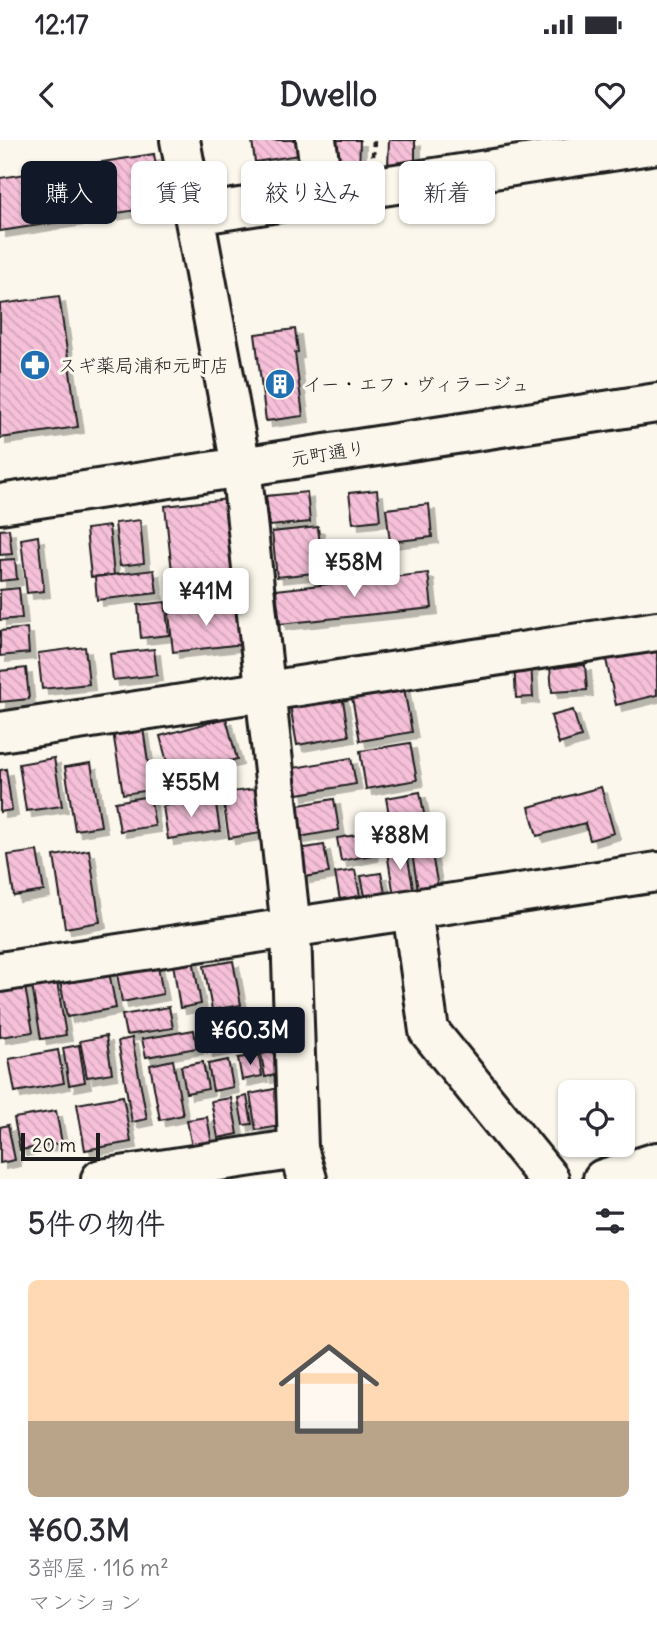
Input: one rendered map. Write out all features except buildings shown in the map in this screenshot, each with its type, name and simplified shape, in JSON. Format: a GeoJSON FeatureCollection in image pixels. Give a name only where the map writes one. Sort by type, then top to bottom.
{"type":"FeatureCollection","features":[{"type":"Feature","properties":{"kind":"street"},"geometry":{"type":"LineString","coordinates":[[180,140],[184,161]]}},
{"type":"Feature","properties":{"kind":"street"},"geometry":{"type":"LineString","coordinates":[[316,140],[319,161]]}},
{"type":"Feature","properties":{"kind":"street"},"geometry":{"type":"LineString","coordinates":[[385,186],[657,144]]}},
{"type":"Feature","properties":{"kind":"street"},"geometry":{"type":"LineString","coordinates":[[101,1179],[302,1164],[291,929],[241,467],[196,224]]}},
{"type":"Feature","properties":{"kind":"street","name":"元町通り"},"geometry":{"type":"LineString","coordinates":[[0,504],[657,403]]}},
{"type":"Feature","properties":{"kind":"street"},"geometry":{"type":"LineString","coordinates":[[0,732],[657,631]]}},
{"type":"Feature","properties":{"kind":"street"},"geometry":{"type":"LineString","coordinates":[[0,972],[657,872]]}},
{"type":"Feature","properties":{"kind":"street"},"geometry":{"type":"LineString","coordinates":[[412,910],[429,1031],[549,1179]]}},
{"type":"Feature","properties":{"kind":"place","name":"スギ薬局浦和元町店"},"geometry":{"type":"Point","coordinates":[35,365]}},
{"type":"Feature","properties":{"kind":"place","name":"イー・エフ・ヴィラージュ"},"geometry":{"type":"Point","coordinates":[280,384]}}]}
